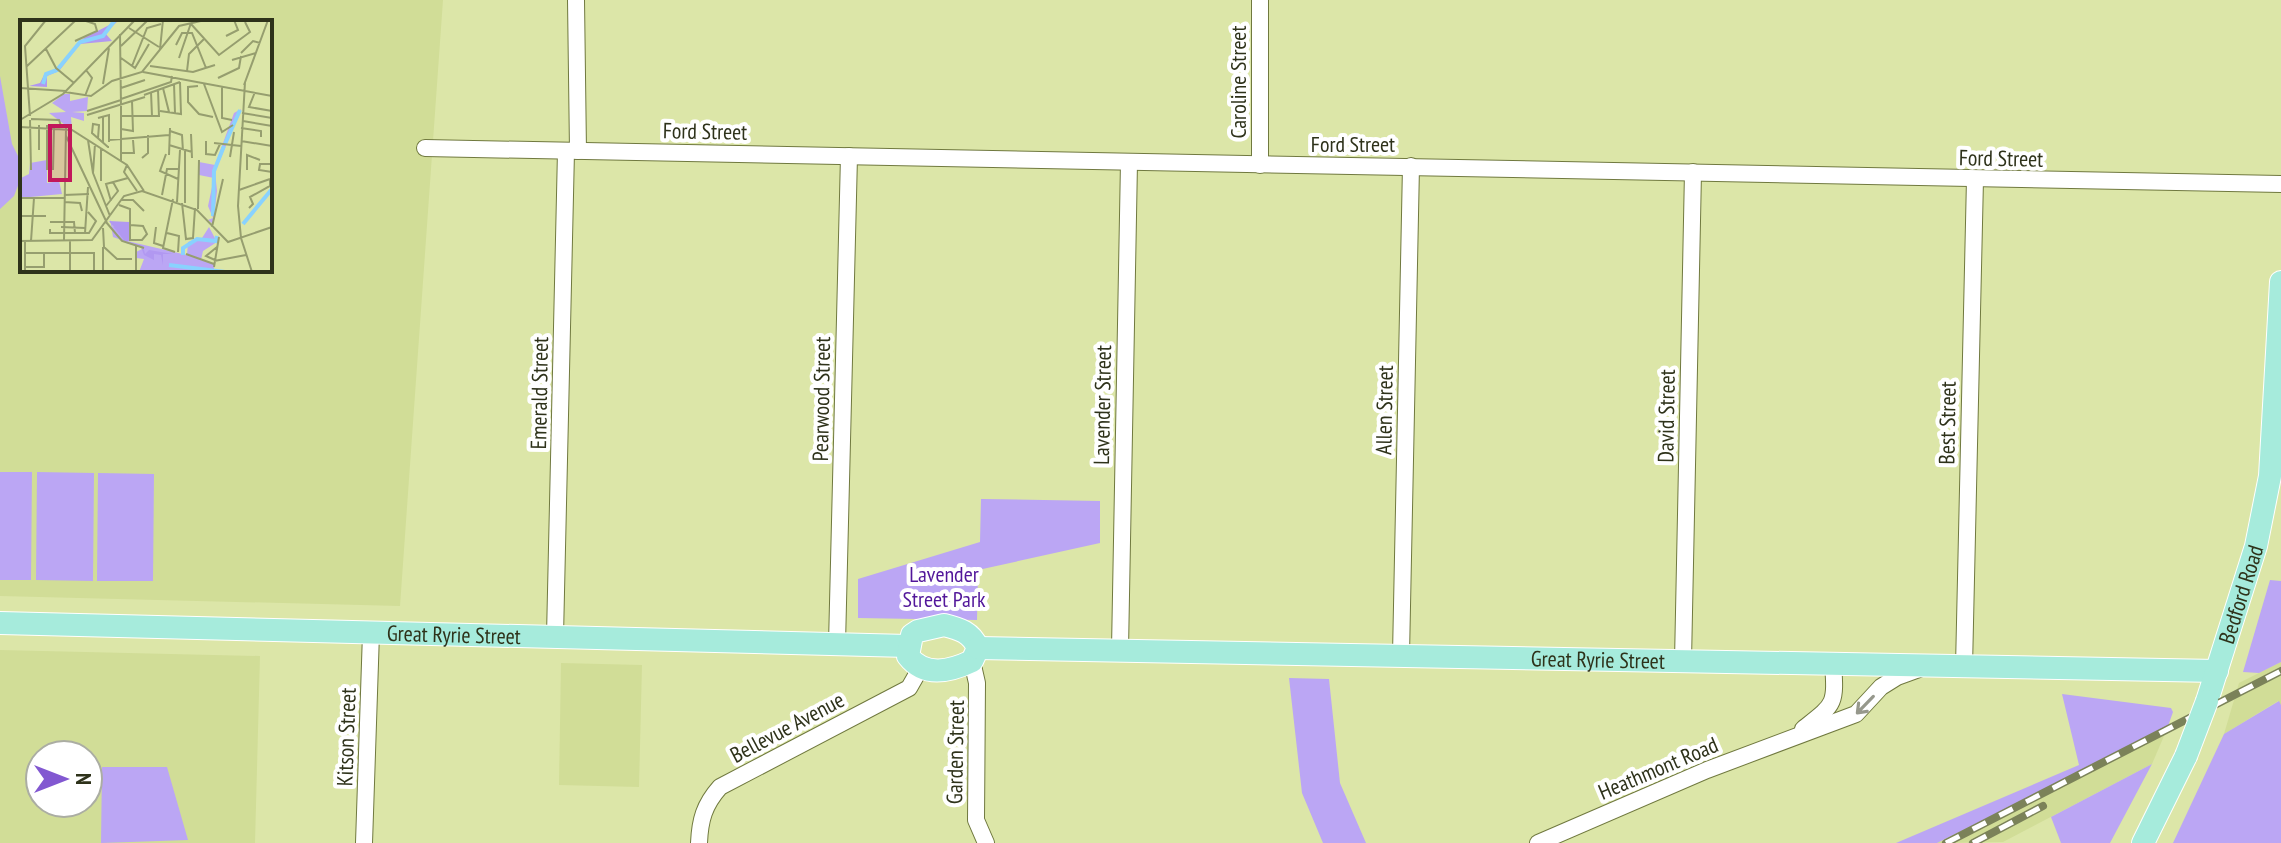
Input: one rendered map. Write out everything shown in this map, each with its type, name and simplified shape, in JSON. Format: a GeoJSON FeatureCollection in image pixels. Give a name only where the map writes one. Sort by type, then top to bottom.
{"type":"FeatureCollection","features":[{"type":"Feature","properties":{"kind":"main road","name":"Bedford Road"},"geometry":{"type":"LineString","coordinates":[[2143,843],[2186,756],[2207,701],[2275,476],[2281,282]]}},
{"type":"Feature","properties":{"kind":"main road","name":"Great Ryrie Street"},"geometry":{"type":"LineString","coordinates":[[0,623],[908,646]]}},
{"type":"Feature","properties":{"kind":"main road"},"geometry":{"type":"LineString","coordinates":[[944,625],[973,638],[975,654],[947,670],[932,671],[921,667],[908,656],[908,646],[912,635],[918,631],[944,625]]}},
{"type":"Feature","properties":{"kind":"main road","name":"Great Ryrie Street"},"geometry":{"type":"LineString","coordinates":[[975,654],[1120,649],[2217,671]]}},
{"type":"Feature","properties":{"kind":"street","name":"Emerald Street"},"geometry":{"type":"LineString","coordinates":[[555,636],[576,0]]}},
{"type":"Feature","properties":{"kind":"street","name":"Caroline Street"},"geometry":{"type":"LineString","coordinates":[[1260,0],[1260,165]]}},
{"type":"Feature","properties":{"kind":"street","name":"Ford Street"},"geometry":{"type":"LineString","coordinates":[[425,148],[2281,184]]}},
{"type":"Feature","properties":{"kind":"street","name":"Pearwood Street"},"geometry":{"type":"LineString","coordinates":[[837,644],[849,156]]}},
{"type":"Feature","properties":{"kind":"street","name":"Lavender Street"},"geometry":{"type":"LineString","coordinates":[[1120,649],[1129,162]]}},
{"type":"Feature","properties":{"kind":"street","name":"Allen Street"},"geometry":{"type":"LineString","coordinates":[[1401,655],[1411,166]]}},
{"type":"Feature","properties":{"kind":"street","name":"David Street"},"geometry":{"type":"LineString","coordinates":[[1683,661],[1693,172]]}},
{"type":"Feature","properties":{"kind":"street","name":"Best Street"},"geometry":{"type":"LineString","coordinates":[[1964,667],[1975,179]]}},
{"type":"Feature","properties":{"kind":"street","name":"Kitson Street"},"geometry":{"type":"LineString","coordinates":[[364,843],[371,633]]}},
{"type":"Feature","properties":{"kind":"street","name":"Garden Street"},"geometry":{"type":"LineString","coordinates":[[975,654],[976,820],[986,843]]}},
{"type":"Feature","properties":{"kind":"street","name":"Heathmont Road"},"geometry":{"type":"LineString","coordinates":[[1796,736],[1829,709],[1834,699],[1833,663]]}},
{"type":"Feature","properties":{"kind":"street","name":"Heathmont Road"},"geometry":{"type":"LineString","coordinates":[[1538,843],[1707,770],[1856,714],[1881,687],[1897,677],[1930,666]]}},
{"type":"Feature","properties":{"kind":"street","name":"Bellevue Avenue"},"geometry":{"type":"LineString","coordinates":[[699,843],[700,821],[708,800],[720,787],[909,688],[921,667]]}},
{"type":"Feature","properties":{"kind":"shaded area"},"geometry":{"type":"Polygon","coordinates":[[[0,0],[443,0],[400,606],[0,596],[0,0]]]}},
{"type":"Feature","properties":{"kind":"shaded area"},"geometry":{"type":"Polygon","coordinates":[[[0,650],[260,656],[255,843],[0,843],[0,650]]]}},
{"type":"Feature","properties":{"kind":"shaded area"},"geometry":{"type":"Polygon","coordinates":[[[2281,662],[2281,705],[2278,701],[2224,734],[2239,683],[2281,662]]]}},
{"type":"Feature","properties":{"kind":"shaded area"},"geometry":{"type":"Polygon","coordinates":[[[561,663],[642,665],[639,787],[559,785],[561,663]]]}},
{"type":"Feature","properties":{"kind":"shaded area"},"geometry":{"type":"Polygon","coordinates":[[[2167,729],[2152,764],[2003,842],[1937,843],[2167,729]]]}},
{"type":"Feature","properties":{"kind":"green space"},"geometry":{"type":"Polygon","coordinates":[[[0,76],[12,144],[20,160],[20,181],[14,196],[0,209],[0,76]]]}},
{"type":"Feature","properties":{"kind":"green space"},"geometry":{"type":"Polygon","coordinates":[[[0,472],[32,472],[31,580],[0,580],[0,472]]]}},
{"type":"Feature","properties":{"kind":"green space"},"geometry":{"type":"Polygon","coordinates":[[[37,472],[94,473],[93,581],[36,580],[37,472]]]}},
{"type":"Feature","properties":{"kind":"green space"},"geometry":{"type":"Polygon","coordinates":[[[98,473],[154,474],[153,581],[97,581],[98,473]]]}},
{"type":"Feature","properties":{"kind":"green space","name":"Lavender Street Park"},"geometry":{"type":"Polygon","coordinates":[[[981,499],[1100,501],[1100,543],[978,570],[977,620],[858,618],[858,579],[980,542],[981,499]]]}},
{"type":"Feature","properties":{"kind":"green space"},"geometry":{"type":"Polygon","coordinates":[[[2270,580],[2281,581],[2281,662],[2259,673],[2243,672],[2270,580]]]}},
{"type":"Feature","properties":{"kind":"green space"},"geometry":{"type":"Polygon","coordinates":[[[1289,678],[1329,679],[1340,783],[1366,843],[1323,843],[1302,793],[1289,678]]]}},
{"type":"Feature","properties":{"kind":"green space"},"geometry":{"type":"Polygon","coordinates":[[[2062,694],[2171,708],[2173,712],[2167,729],[1937,843],[1896,843],[2079,765],[2062,694]]]}},
{"type":"Feature","properties":{"kind":"green space"},"geometry":{"type":"Polygon","coordinates":[[[2279,701],[2281,843],[2173,843],[2224,734],[2279,701]]]}},
{"type":"Feature","properties":{"kind":"green space"},"geometry":{"type":"Polygon","coordinates":[[[2152,764],[2110,843],[2061,843],[2051,817],[2152,764]]]}},
{"type":"Feature","properties":{"kind":"green space"},"geometry":{"type":"Polygon","coordinates":[[[104,767],[167,767],[188,840],[101,843],[104,767]]]}},
{"type":"Feature","properties":{"kind":"railway"},"geometry":{"type":"LineString","coordinates":[[1946,843],[2281,671]]}},
{"type":"Feature","properties":{"kind":"railway"},"geometry":{"type":"LineString","coordinates":[[1973,843],[2043,806]]}}]}
